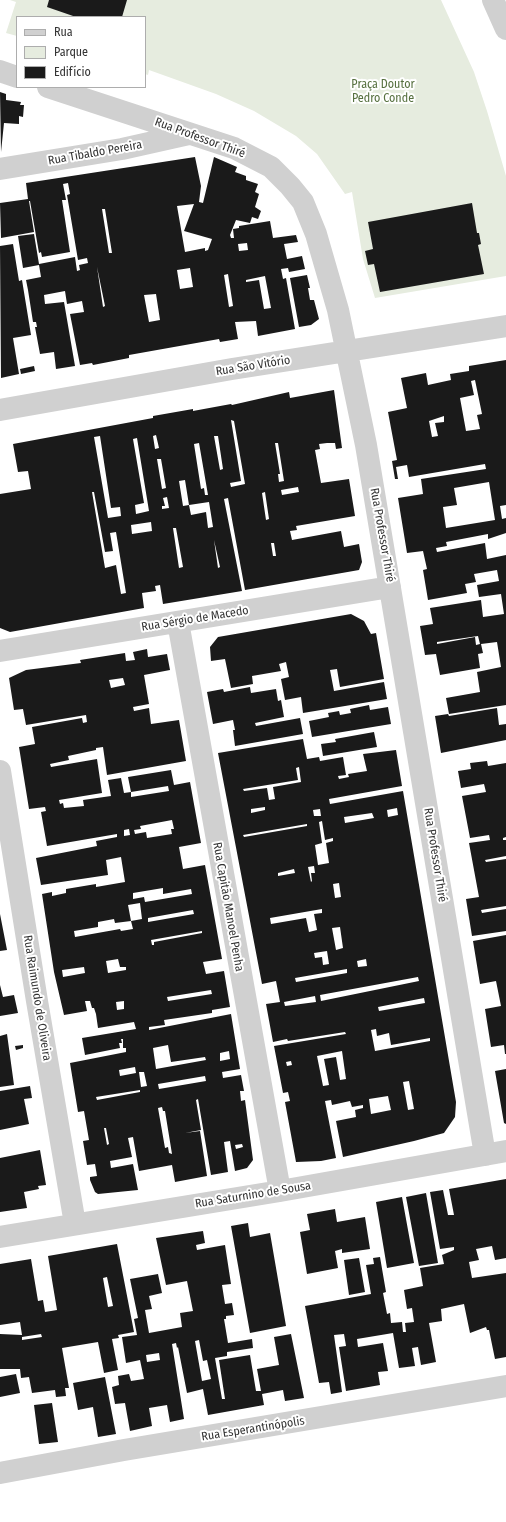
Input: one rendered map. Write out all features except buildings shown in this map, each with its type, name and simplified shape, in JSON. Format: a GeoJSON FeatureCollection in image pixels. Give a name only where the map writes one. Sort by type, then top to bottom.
{"type":"FeatureCollection","features":[{"type":"Feature","properties":{"kind":"street"},"geometry":{"type":"LineString","coordinates":[[493,0],[506,29]]}},
{"type":"Feature","properties":{"kind":"street"},"geometry":{"type":"LineString","coordinates":[[0,71],[16,77]]}},
{"type":"Feature","properties":{"kind":"street","name":"Rua Professor Thiré"},"geometry":{"type":"LineString","coordinates":[[51,88],[234,148],[270,167],[290,186],[302,202],[316,234],[323,255],[348,351],[366,445],[485,1154]]}},
{"type":"Feature","properties":{"kind":"street","name":"Rua Tibaldo Pereira"},"geometry":{"type":"LineString","coordinates":[[0,169],[122,149],[190,134]]}},
{"type":"Feature","properties":{"kind":"street","name":"Rua São Vitório"},"geometry":{"type":"LineString","coordinates":[[0,410],[348,351],[506,326]]}},
{"type":"Feature","properties":{"kind":"street","name":"Rua Sérgio de Macedo"},"geometry":{"type":"LineString","coordinates":[[0,651],[390,587]]}},
{"type":"Feature","properties":{"kind":"street","name":"Rua Capitão Manoel Penha"},"geometry":{"type":"LineString","coordinates":[[178,622],[280,1191]]}},
{"type":"Feature","properties":{"kind":"street","name":"Rua Raimundo de Oliveira"},"geometry":{"type":"LineString","coordinates":[[0,771],[75,1224]]}},
{"type":"Feature","properties":{"kind":"street","name":"Rua Saturnino de Sousa"},"geometry":{"type":"LineString","coordinates":[[0,1237],[280,1191],[506,1151]]}},
{"type":"Feature","properties":{"kind":"street","name":"Rua Esperantinópolis"},"geometry":{"type":"LineString","coordinates":[[0,1473],[124,1450],[506,1386]]}},
{"type":"Feature","properties":{"kind":"green space","name":"Praça Doutor Pedro Conde"},"geometry":{"type":"Polygon","coordinates":[[[10,0],[441,0],[474,72],[506,176],[506,276],[375,298],[363,259],[352,192],[345,194],[317,154],[296,136],[254,111],[216,94],[149,70],[148,75],[146,74],[146,16],[16,16],[16,36],[6,33],[16,2],[10,0]]]}}]}
